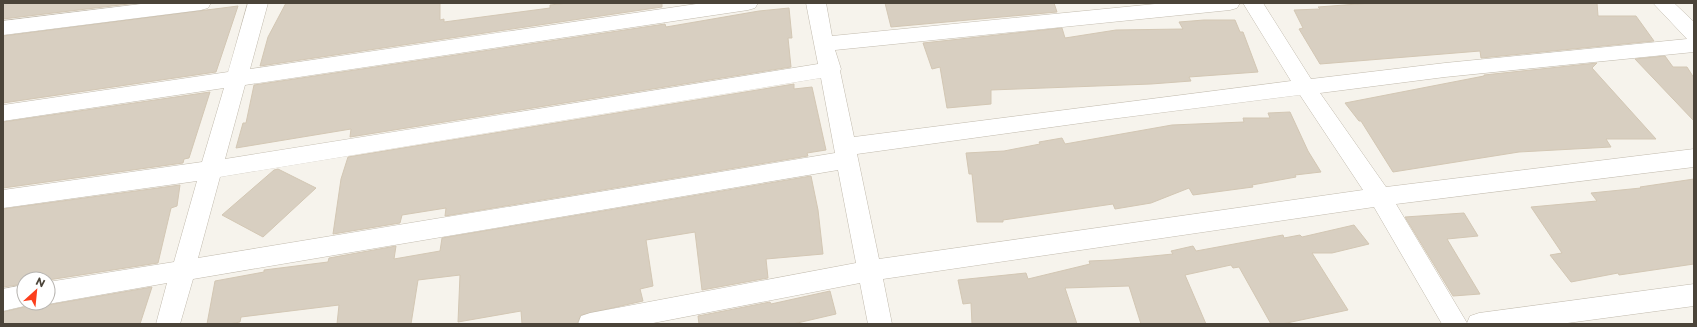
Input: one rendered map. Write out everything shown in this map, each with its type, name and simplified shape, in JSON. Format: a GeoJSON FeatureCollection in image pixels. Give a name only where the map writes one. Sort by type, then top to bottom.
{"type":"FeatureCollection","features":[{"type":"Feature","properties":{"kind":"street"},"geometry":{"type":"LineString","coordinates":[[3,28],[201,3]]}},
{"type":"Feature","properties":{"kind":"street"},"geometry":{"type":"LineString","coordinates":[[168,324],[258,3]]}},
{"type":"Feature","properties":{"kind":"street"},"geometry":{"type":"LineString","coordinates":[[3,112],[237,79],[748,3]]}},
{"type":"Feature","properties":{"kind":"street"},"geometry":{"type":"LineString","coordinates":[[816,3],[831,69],[880,324]]}},
{"type":"Feature","properties":{"kind":"street"},"geometry":{"type":"LineString","coordinates":[[826,44],[1230,3]]}},
{"type":"Feature","properties":{"kind":"street"},"geometry":{"type":"LineString","coordinates":[[1253,3],[1306,88],[1380,197],[1455,324]]}},
{"type":"Feature","properties":{"kind":"street"},"geometry":{"type":"LineString","coordinates":[[1663,3],[1694,34]]}},
{"type":"Feature","properties":{"kind":"street"},"geometry":{"type":"LineString","coordinates":[[56,291],[846,153],[1096,113],[1445,70],[1694,45]]}},
{"type":"Feature","properties":{"kind":"street"},"geometry":{"type":"LineString","coordinates":[[3,199],[211,170],[831,69]]}},
{"type":"Feature","properties":{"kind":"street"},"geometry":{"type":"LineString","coordinates":[[590,324],[870,271],[1380,197],[1694,158]]}},
{"type":"Feature","properties":{"kind":"street"},"geometry":{"type":"LineString","coordinates":[[1479,324],[1694,295]]}},
{"type":"Feature","properties":{"kind":"street"},"geometry":{"type":"LineString","coordinates":[[3,300],[16,298]]}},
{"type":"Feature","properties":{"kind":"building"},"geometry":{"type":"Polygon","coordinates":[[[3,3],[137,3],[3,19],[3,3]]]}},
{"type":"Feature","properties":{"kind":"building"},"geometry":{"type":"Polygon","coordinates":[[[286,3],[440,3],[440,20],[444,19],[444,22],[550,8],[550,5],[568,3],[662,3],[662,7],[260,66],[268,37],[286,3]]]}},
{"type":"Feature","properties":{"kind":"building"},"geometry":{"type":"Polygon","coordinates":[[[885,3],[1054,3],[1057,12],[891,27],[885,3]]]}},
{"type":"Feature","properties":{"kind":"building"},"geometry":{"type":"Polygon","coordinates":[[[1371,3],[1597,3],[1598,16],[1636,16],[1654,41],[1481,58],[1480,51],[1320,64],[1299,29],[1303,28],[1294,10],[1320,9],[1318,7],[1371,3]]]}},
{"type":"Feature","properties":{"kind":"building"},"geometry":{"type":"Polygon","coordinates":[[[238,6],[216,72],[3,103],[3,36],[238,6]]]}},
{"type":"Feature","properties":{"kind":"building"},"geometry":{"type":"Polygon","coordinates":[[[789,8],[792,38],[788,38],[791,67],[350,137],[351,129],[236,148],[243,123],[246,123],[254,85],[665,24],[666,27],[759,11],[789,8]]]}},
{"type":"Feature","properties":{"kind":"building"},"geometry":{"type":"Polygon","coordinates":[[[1235,20],[1240,32],[1243,32],[1258,72],[1189,77],[1191,81],[1151,84],[991,90],[991,104],[947,108],[940,67],[932,69],[923,43],[1062,28],[1065,38],[1116,30],[1183,29],[1179,22],[1235,20]]]}},
{"type":"Feature","properties":{"kind":"building"},"geometry":{"type":"Polygon","coordinates":[[[1665,56],[1673,67],[1687,67],[1694,78],[1694,121],[1635,59],[1665,56]]]}},
{"type":"Feature","properties":{"kind":"building"},"geometry":{"type":"Polygon","coordinates":[[[1597,63],[1592,68],[1656,139],[1606,139],[1611,147],[1519,152],[1393,172],[1361,121],[1359,121],[1345,103],[1484,75],[1597,63]]]}},
{"type":"Feature","properties":{"kind":"building"},"geometry":{"type":"Polygon","coordinates":[[[794,84],[794,89],[812,87],[826,150],[807,153],[808,156],[445,216],[446,208],[402,215],[400,223],[333,234],[341,179],[348,157],[794,84]]]}},
{"type":"Feature","properties":{"kind":"building"},"geometry":{"type":"Polygon","coordinates":[[[210,92],[189,158],[184,159],[183,163],[3,188],[3,122],[210,92]]]}},
{"type":"Feature","properties":{"kind":"building"},"geometry":{"type":"Polygon","coordinates":[[[1290,112],[1308,151],[1321,172],[1295,175],[1296,177],[1252,185],[1253,187],[1193,195],[1189,188],[1151,203],[1115,209],[1113,204],[1003,220],[1003,222],[977,222],[972,174],[969,174],[966,153],[1004,151],[1062,138],[1065,144],[1172,125],[1244,122],[1243,118],[1270,118],[1268,113],[1290,112]]]}},
{"type":"Feature","properties":{"kind":"building"},"geometry":{"type":"Polygon","coordinates":[[[278,169],[316,188],[263,237],[222,215],[274,170],[278,169]]]}},
{"type":"Feature","properties":{"kind":"building"},"geometry":{"type":"Polygon","coordinates":[[[811,176],[818,210],[823,254],[766,259],[768,278],[702,290],[695,232],[646,240],[653,286],[640,289],[643,301],[581,315],[577,324],[522,324],[521,311],[458,322],[460,275],[418,280],[411,324],[337,324],[339,305],[241,317],[240,322],[229,324],[207,324],[215,281],[264,272],[264,270],[328,262],[329,258],[396,246],[394,259],[440,251],[442,238],[811,176]]]}},
{"type":"Feature","properties":{"kind":"building"},"geometry":{"type":"Polygon","coordinates":[[[1694,179],[1694,264],[1619,275],[1618,273],[1571,282],[1550,255],[1562,253],[1531,207],[1597,201],[1591,193],[1641,188],[1640,187],[1694,179]]]}},
{"type":"Feature","properties":{"kind":"building"},"geometry":{"type":"Polygon","coordinates":[[[180,185],[177,206],[171,208],[158,263],[56,279],[56,271],[16,271],[16,285],[3,287],[3,209],[180,185]]]}},
{"type":"Feature","properties":{"kind":"building"},"geometry":{"type":"Polygon","coordinates":[[[1464,213],[1478,236],[1447,239],[1480,294],[1453,296],[1405,217],[1464,213]]]}},
{"type":"Feature","properties":{"kind":"building"},"geometry":{"type":"Polygon","coordinates":[[[1354,225],[1369,244],[1332,253],[1312,253],[1348,310],[1282,324],[1271,324],[1239,267],[1233,268],[1231,265],[1185,275],[1206,324],[1141,324],[1129,286],[1065,288],[1077,324],[972,324],[971,303],[963,304],[958,280],[1026,273],[1028,279],[1090,264],[1089,261],[1173,254],[1171,251],[1193,246],[1196,251],[1283,235],[1284,238],[1300,235],[1302,237],[1354,225]]]}},
{"type":"Feature","properties":{"kind":"building"},"geometry":{"type":"Polygon","coordinates":[[[152,287],[140,324],[3,324],[3,312],[16,309],[16,311],[56,311],[56,304],[152,287]]]}},
{"type":"Feature","properties":{"kind":"building"},"geometry":{"type":"Polygon","coordinates":[[[830,291],[836,314],[793,324],[699,324],[698,316],[770,302],[771,304],[830,291]]]}}]}
